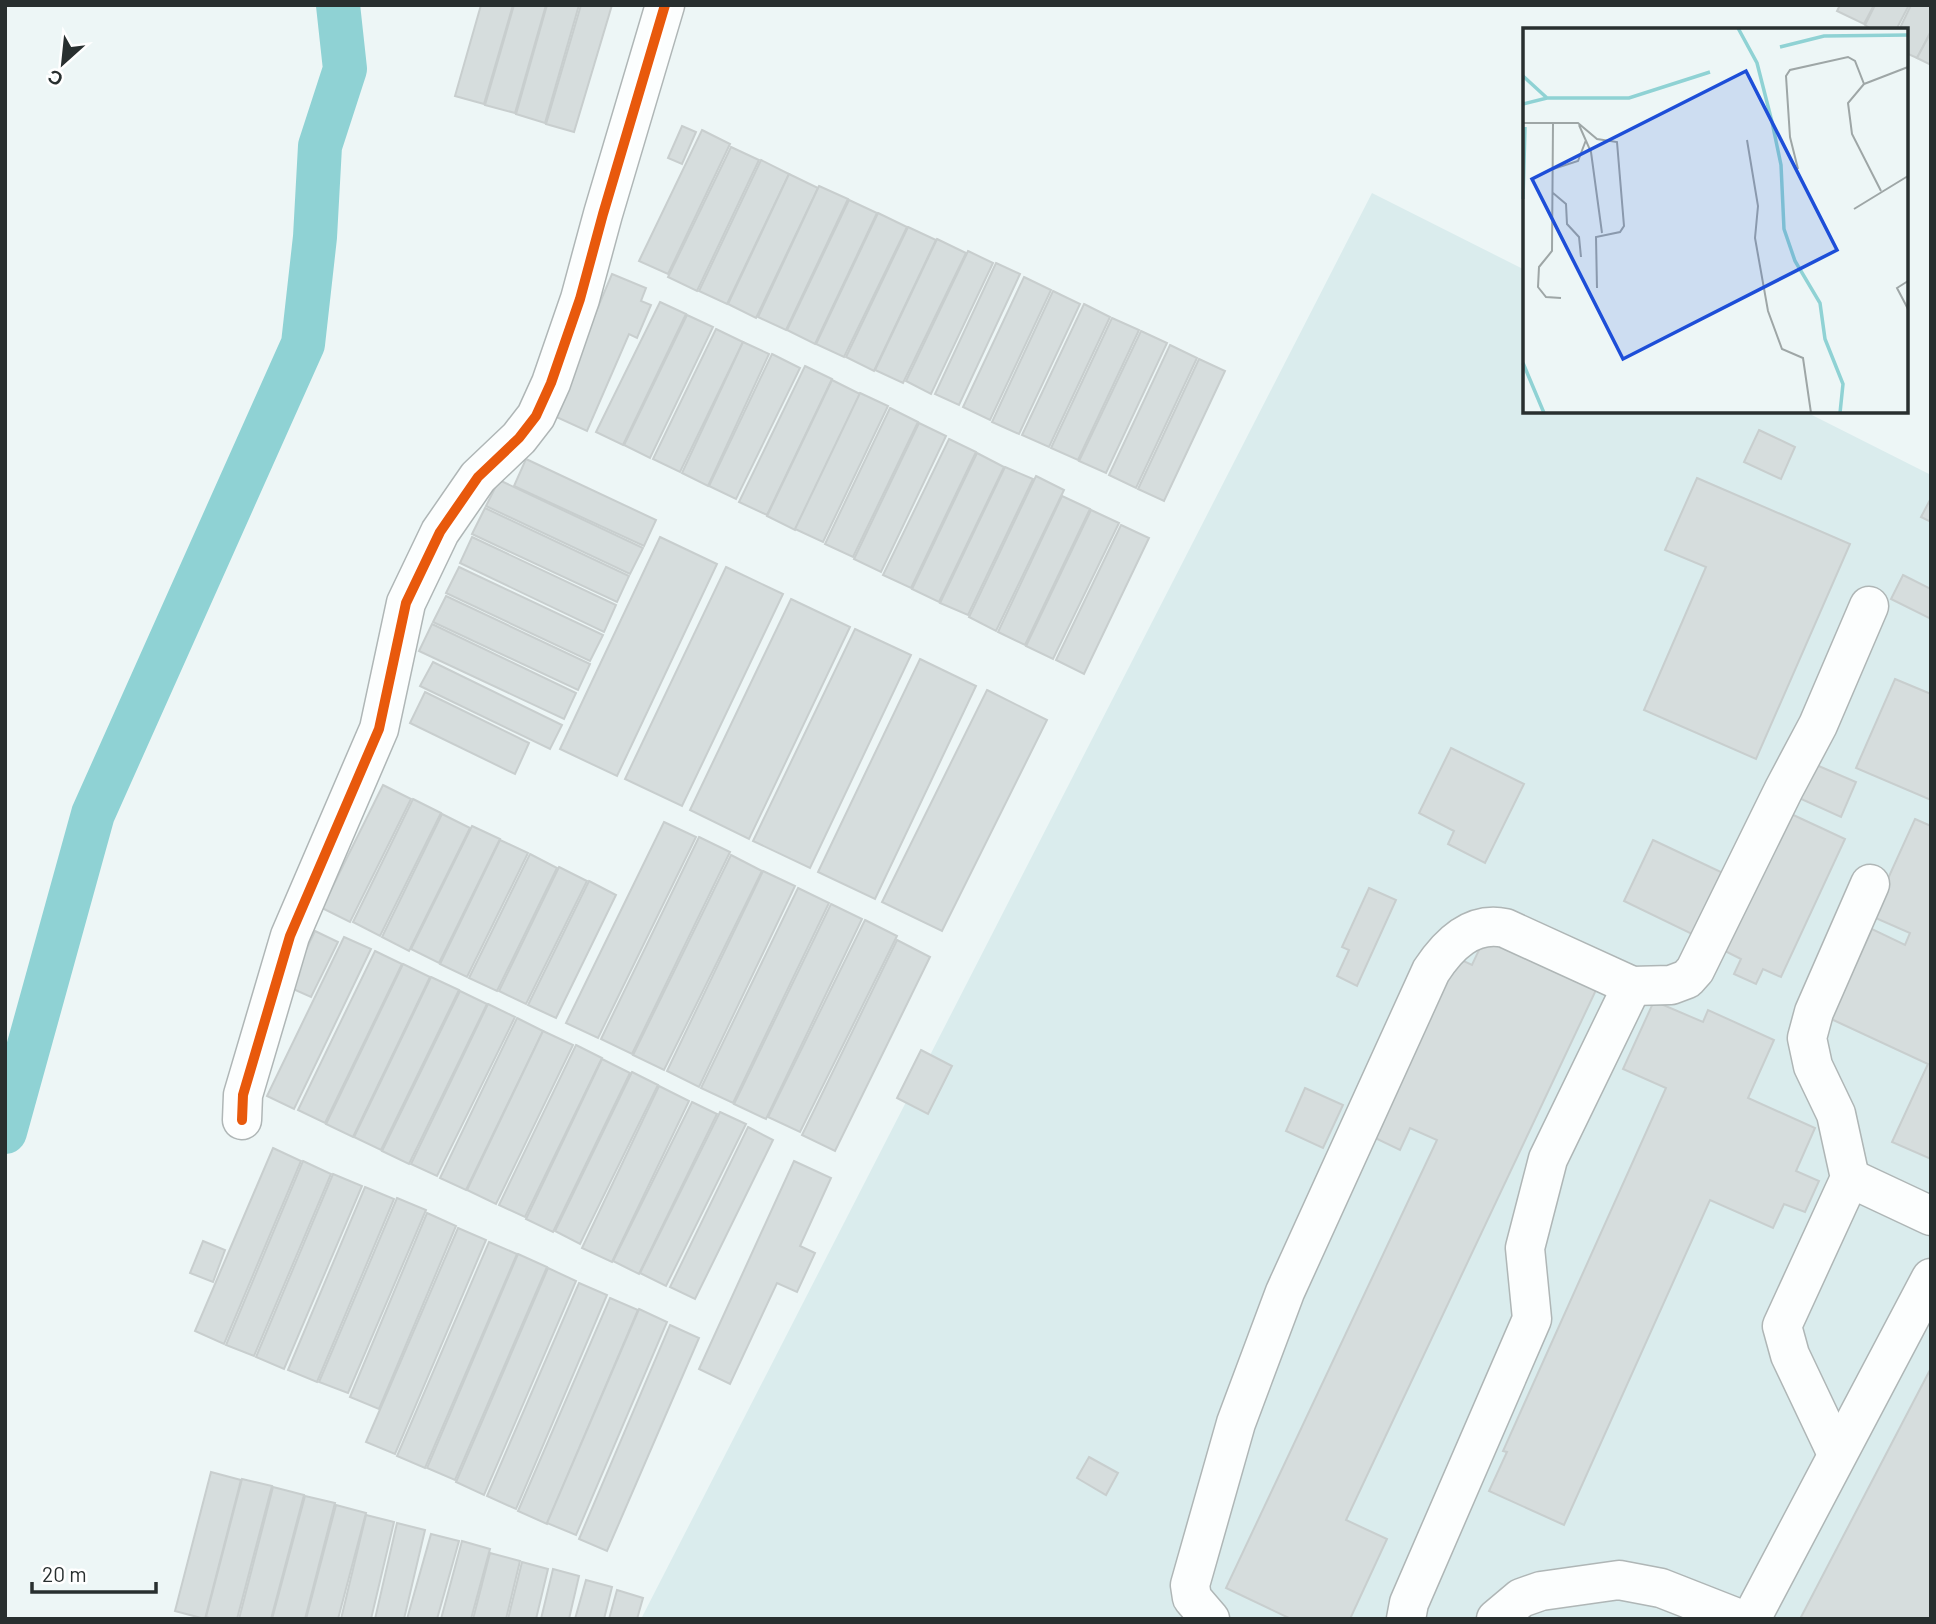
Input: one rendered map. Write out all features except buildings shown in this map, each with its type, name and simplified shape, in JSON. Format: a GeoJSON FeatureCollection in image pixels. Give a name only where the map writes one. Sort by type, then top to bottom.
{"type":"FeatureCollection","features":[{"type":"Feature","properties":{"kind":"street"},"geometry":{"type":"LineString","coordinates":[[242,1121],[243,1095],[290,936],[379,729],[406,603],[440,533],[478,477],[519,439],[536,416],[546,394],[580,299],[665,5]]}},
{"type":"Feature","properties":{"kind":"street"},"geometry":{"type":"LineString","coordinates":[[1210,1619],[1192,1598],[1190,1586],[1236,1423],[1285,1292],[1431,971],[1446,949],[1471,931],[1493,925],[1632,986],[1671,985],[1687,979],[1695,970],[1818,725],[1869,606]]}},
{"type":"Feature","properties":{"kind":"street"},"geometry":{"type":"LineString","coordinates":[[1837,1454],[1790,1355],[1782,1326],[1850,1178],[1836,1114],[1813,1066],[1807,1038],[1814,1012],[1870,884]]}},
{"type":"Feature","properties":{"kind":"street"},"geometry":{"type":"LineString","coordinates":[[1406,1619],[1409,1603],[1532,1318],[1525,1248],[1548,1159],[1632,986]]}},
{"type":"Feature","properties":{"kind":"street"},"geometry":{"type":"LineString","coordinates":[[1850,1178],[1931,1216]]}},
{"type":"Feature","properties":{"kind":"street"},"geometry":{"type":"LineString","coordinates":[[1751,1619],[1931,1278]]}},
{"type":"Feature","properties":{"kind":"street"},"geometry":{"type":"LineString","coordinates":[[1496,1619],[1521,1598],[1541,1591],[1619,1580],[1661,1588],[1740,1619]]}},
{"type":"Feature","properties":{"kind":"shaded area"},"geometry":{"type":"Polygon","coordinates":[[[1372,193],[1523,269],[1523,413],[1808,413],[1931,475],[1931,1619],[641,1619],[1372,193]]]}},
{"type":"Feature","properties":{"kind":"waterway"},"geometry":{"type":"LineString","coordinates":[[5,1132],[93,814],[303,344],[315,237],[320,146],[345,69],[338,5]]}},
{"type":"Feature","properties":{"kind":"cycle path"},"geometry":{"type":"LineString","coordinates":[[242,1120],[243,1095],[290,936],[379,729],[406,603],[440,532],[478,477],[519,438],[536,416],[551,383],[580,299],[665,5]]}}]}
